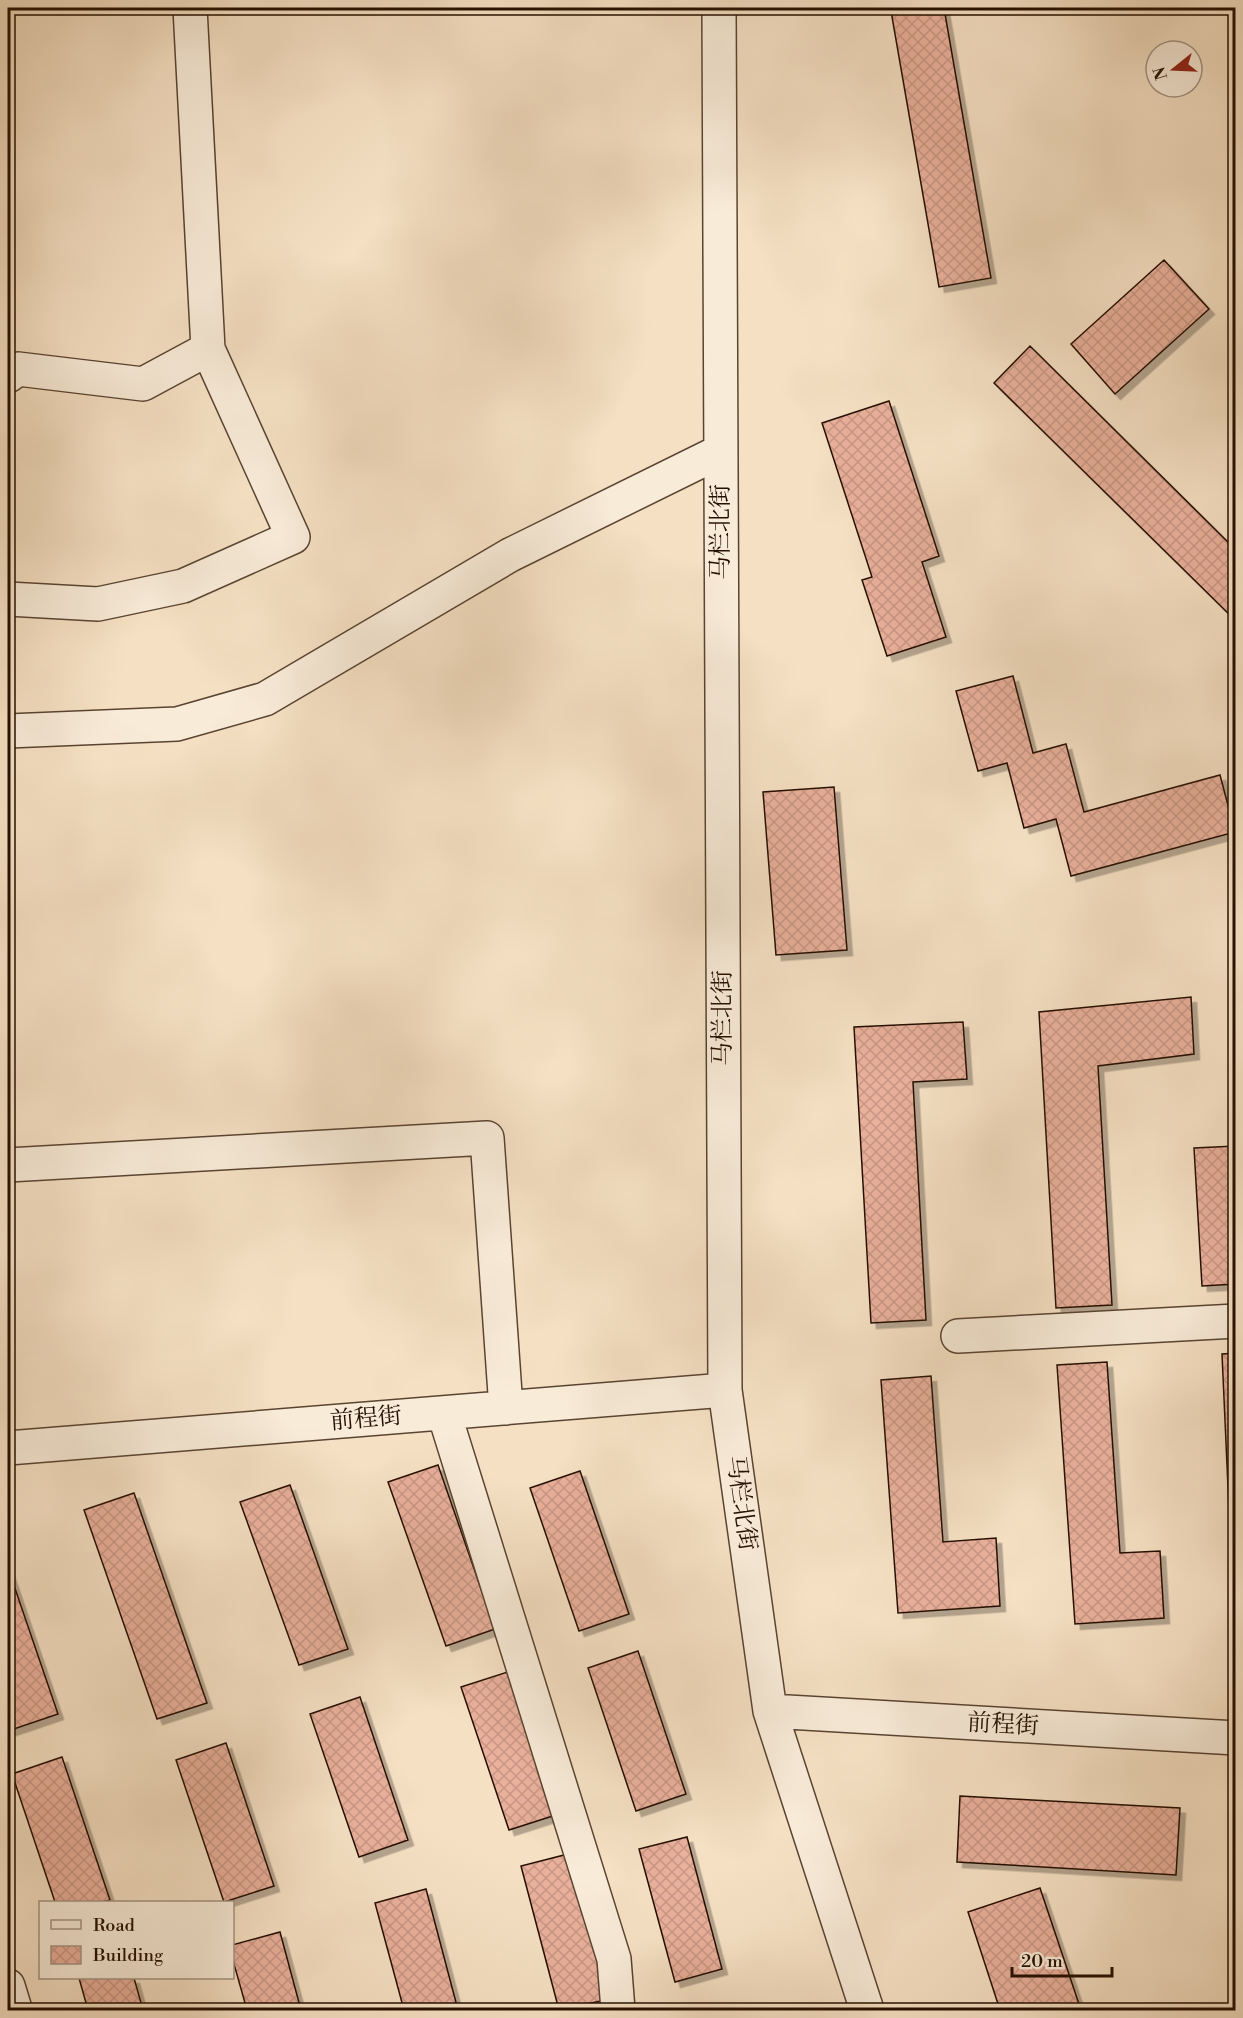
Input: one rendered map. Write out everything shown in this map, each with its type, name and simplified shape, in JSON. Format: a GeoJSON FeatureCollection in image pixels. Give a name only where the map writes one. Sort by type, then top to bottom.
{"type":"FeatureCollection","features":[{"type":"Feature","properties":{"kind":"street"},"geometry":{"type":"LineString","coordinates":[[8,599],[98,604],[183,586],[292,537],[208,350],[190,8]]}},
{"type":"Feature","properties":{"kind":"street","name":"马栏北街"},"geometry":{"type":"LineString","coordinates":[[719,8],[725,1390],[770,1711],[867,2010]]}},
{"type":"Feature","properties":{"kind":"street"},"geometry":{"type":"LineString","coordinates":[[8,376],[18,369],[143,384],[208,350]]}},
{"type":"Feature","properties":{"kind":"street"},"geometry":{"type":"LineString","coordinates":[[8,731],[177,724],[265,699],[510,555],[721,451]]}},
{"type":"Feature","properties":{"kind":"street"},"geometry":{"type":"LineString","coordinates":[[8,1165],[487,1138],[506,1408]]}},
{"type":"Feature","properties":{"kind":"street"},"geometry":{"type":"LineString","coordinates":[[958,1336],[1236,1321]]}},
{"type":"Feature","properties":{"kind":"street","name":"前程街"},"geometry":{"type":"LineString","coordinates":[[8,1448],[725,1390]]}},
{"type":"Feature","properties":{"kind":"street"},"geometry":{"type":"LineString","coordinates":[[444,1413],[614,1959],[618,2010]]}},
{"type":"Feature","properties":{"kind":"street","name":"前程街"},"geometry":{"type":"LineString","coordinates":[[770,1711],[1236,1738]]}},
{"type":"Feature","properties":{"kind":"street"},"geometry":{"type":"LineString","coordinates":[[8,1986],[15,2009],[10,2010]]}},
{"type":"Feature","properties":{"kind":"building"},"geometry":{"type":"Polygon","coordinates":[[[909,8],[944,8],[991,278],[939,287],[891,11],[909,8]]]}},
{"type":"Feature","properties":{"kind":"building"},"geometry":{"type":"Polygon","coordinates":[[[1164,260],[1209,309],[1115,394],[1071,344],[1164,260]]]}},
{"type":"Feature","properties":{"kind":"building"},"geometry":{"type":"Polygon","coordinates":[[[1030,346],[1236,550],[1236,621],[994,383],[1030,346]]]}},
{"type":"Feature","properties":{"kind":"building"},"geometry":{"type":"Polygon","coordinates":[[[889,401],[939,556],[922,562],[946,637],[887,656],[862,580],[872,577],[822,423],[889,401]]]}},
{"type":"Feature","properties":{"kind":"building"},"geometry":{"type":"Polygon","coordinates":[[[1013,676],[1033,753],[1066,744],[1084,812],[1220,775],[1235,832],[1071,876],[1056,819],[1024,828],[1007,763],[978,771],[956,691],[1013,676]]]}},
{"type":"Feature","properties":{"kind":"building"},"geometry":{"type":"Polygon","coordinates":[[[834,787],[847,950],[776,955],[763,792],[834,787]]]}},
{"type":"Feature","properties":{"kind":"building"},"geometry":{"type":"Polygon","coordinates":[[[1191,997],[1194,1054],[1098,1066],[1112,1305],[1056,1308],[1039,1012],[1191,997]]]}},
{"type":"Feature","properties":{"kind":"building"},"geometry":{"type":"Polygon","coordinates":[[[963,1022],[967,1079],[913,1082],[926,1320],[871,1323],[854,1027],[963,1022]]]}},
{"type":"Feature","properties":{"kind":"building"},"geometry":{"type":"Polygon","coordinates":[[[1236,1146],[1236,1284],[1202,1286],[1194,1148],[1236,1146]]]}},
{"type":"Feature","properties":{"kind":"building"},"geometry":{"type":"Polygon","coordinates":[[[1236,1353],[1236,1643],[1235,1643],[1222,1354],[1236,1353]]]}},
{"type":"Feature","properties":{"kind":"building"},"geometry":{"type":"Polygon","coordinates":[[[1107,1362],[1120,1553],[1160,1551],[1164,1618],[1075,1624],[1057,1365],[1107,1362]]]}},
{"type":"Feature","properties":{"kind":"building"},"geometry":{"type":"Polygon","coordinates":[[[931,1376],[943,1542],[996,1538],[1000,1606],[898,1613],[881,1380],[931,1376]]]}},
{"type":"Feature","properties":{"kind":"building"},"geometry":{"type":"Polygon","coordinates":[[[438,1465],[495,1629],[446,1646],[388,1482],[438,1465]]]}},
{"type":"Feature","properties":{"kind":"building"},"geometry":{"type":"Polygon","coordinates":[[[580,1471],[629,1614],[579,1631],[530,1488],[580,1471]]]}},
{"type":"Feature","properties":{"kind":"building"},"geometry":{"type":"Polygon","coordinates":[[[290,1485],[348,1649],[299,1665],[240,1502],[290,1485]]]}},
{"type":"Feature","properties":{"kind":"building"},"geometry":{"type":"Polygon","coordinates":[[[134,1493],[207,1703],[157,1719],[84,1510],[134,1493]]]}},
{"type":"Feature","properties":{"kind":"building"},"geometry":{"type":"Polygon","coordinates":[[[8,1568],[58,1714],[8,1731],[8,1568]]]}},
{"type":"Feature","properties":{"kind":"building"},"geometry":{"type":"Polygon","coordinates":[[[638,1651],[686,1794],[636,1811],[588,1668],[638,1651]]]}},
{"type":"Feature","properties":{"kind":"building"},"geometry":{"type":"Polygon","coordinates":[[[511,1671],[559,1814],[509,1830],[461,1687],[511,1671]]]}},
{"type":"Feature","properties":{"kind":"building"},"geometry":{"type":"Polygon","coordinates":[[[360,1697],[408,1840],[359,1857],[310,1714],[360,1697]]]}},
{"type":"Feature","properties":{"kind":"building"},"geometry":{"type":"Polygon","coordinates":[[[226,1743],[274,1886],[224,1901],[176,1760],[226,1743]]]}},
{"type":"Feature","properties":{"kind":"building"},"geometry":{"type":"Polygon","coordinates":[[[62,1757],[110,1900],[55,1901],[12,1774],[62,1757]]]}},
{"type":"Feature","properties":{"kind":"building"},"geometry":{"type":"Polygon","coordinates":[[[960,1796],[1180,1808],[1176,1875],[957,1862],[960,1796]]]}},
{"type":"Feature","properties":{"kind":"building"},"geometry":{"type":"Polygon","coordinates":[[[687,1837],[722,1969],[675,1982],[639,1849],[687,1837]]]}},
{"type":"Feature","properties":{"kind":"building"},"geometry":{"type":"Polygon","coordinates":[[[572,1853],[610,1999],[559,2010],[521,1866],[572,1853]]]}},
{"type":"Feature","properties":{"kind":"building"},"geometry":{"type":"Polygon","coordinates":[[[1236,1877],[1236,2010],[1229,2010],[1236,1877]]]}},
{"type":"Feature","properties":{"kind":"building"},"geometry":{"type":"Polygon","coordinates":[[[1040,1888],[1081,2010],[1000,2010],[968,1912],[1040,1888]]]}},
{"type":"Feature","properties":{"kind":"building"},"geometry":{"type":"Polygon","coordinates":[[[426,1889],[458,2010],[404,2010],[375,1903],[426,1889]]]}},
{"type":"Feature","properties":{"kind":"building"},"geometry":{"type":"Polygon","coordinates":[[[280,1932],[301,2010],[247,2010],[234,1964],[234,1944],[280,1932]]]}},
{"type":"Feature","properties":{"kind":"building"},"geometry":{"type":"Polygon","coordinates":[[[79,1979],[134,1979],[143,2010],[88,2010],[79,1979]]]}}]}
